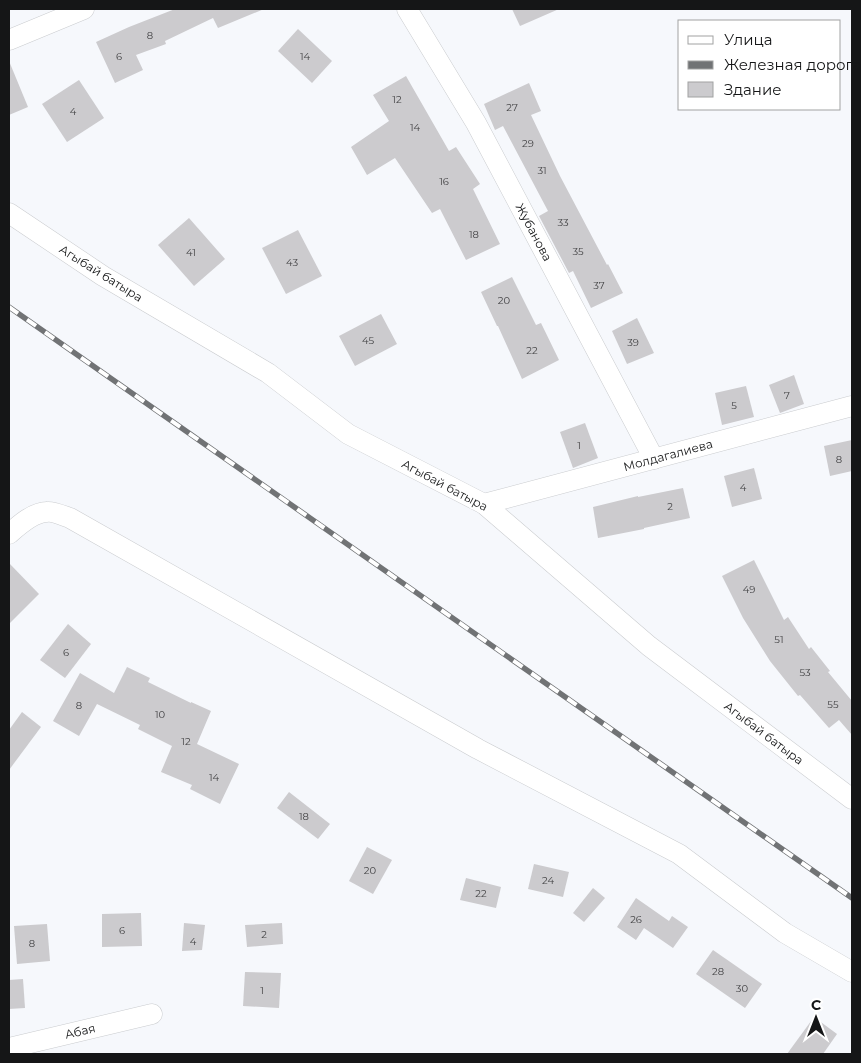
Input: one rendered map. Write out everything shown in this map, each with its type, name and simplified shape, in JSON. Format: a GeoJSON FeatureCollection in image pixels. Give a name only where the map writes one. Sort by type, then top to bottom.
{"type":"FeatureCollection","features":[{"type":"Feature","properties":{"kind":"street"},"geometry":{"type":"LineString","coordinates":[[9,40],[84,9]]}},
{"type":"Feature","properties":{"kind":"street","name":"Жубанова"},"geometry":{"type":"LineString","coordinates":[[407,9],[476,123],[654,459]]}},
{"type":"Feature","properties":{"kind":"street","name":"Агыбай батыра"},"geometry":{"type":"LineString","coordinates":[[9,213],[103,276],[268,373],[348,434],[484,504],[649,646],[852,799]]}},
{"type":"Feature","properties":{"kind":"street","name":"Молдагалиева"},"geometry":{"type":"LineString","coordinates":[[484,504],[852,406]]}},
{"type":"Feature","properties":{"kind":"street"},"geometry":{"type":"LineString","coordinates":[[13,530],[33,516],[47,511],[70,518],[478,750],[679,854],[784,933],[852,972]]}},
{"type":"Feature","properties":{"kind":"street","name":"Абая"},"geometry":{"type":"LineString","coordinates":[[9,1048],[152,1014]]}},
{"type":"Feature","properties":{"kind":"building"},"geometry":{"type":"Polygon","coordinates":[[[175,9],[264,9],[218,28],[213,18],[165,41],[166,44],[136,55],[143,70],[115,83],[96,42],[175,9]]]}},
{"type":"Feature","properties":{"kind":"building"},"geometry":{"type":"Polygon","coordinates":[[[512,9],[559,9],[520,26],[512,9]]]}},
{"type":"Feature","properties":{"kind":"building"},"geometry":{"type":"Polygon","coordinates":[[[298,29],[332,61],[312,83],[278,51],[298,29]]]}},
{"type":"Feature","properties":{"kind":"building"},"geometry":{"type":"Polygon","coordinates":[[[9,61],[28,107],[9,115],[9,61]]]}},
{"type":"Feature","properties":{"kind":"building"},"geometry":{"type":"Polygon","coordinates":[[[406,76],[449,151],[456,147],[480,184],[473,189],[500,244],[466,260],[440,209],[432,213],[395,158],[367,175],[351,147],[389,121],[373,95],[406,76]]]}},
{"type":"Feature","properties":{"kind":"building"},"geometry":{"type":"Polygon","coordinates":[[[79,80],[104,118],[67,142],[42,104],[79,80]]]}},
{"type":"Feature","properties":{"kind":"building"},"geometry":{"type":"Polygon","coordinates":[[[529,83],[541,111],[531,115],[560,176],[623,293],[591,308],[573,271],[569,273],[539,216],[548,211],[503,126],[495,130],[484,104],[529,83]]]}},
{"type":"Feature","properties":{"kind":"building"},"geometry":{"type":"Polygon","coordinates":[[[189,218],[225,259],[194,286],[158,245],[189,218]]]}},
{"type":"Feature","properties":{"kind":"building"},"geometry":{"type":"Polygon","coordinates":[[[298,230],[322,276],[286,294],[262,248],[298,230]]]}},
{"type":"Feature","properties":{"kind":"building"},"geometry":{"type":"Polygon","coordinates":[[[512,277],[536,325],[541,323],[559,360],[522,379],[481,292],[512,277]]]}},
{"type":"Feature","properties":{"kind":"building"},"geometry":{"type":"Polygon","coordinates":[[[381,314],[397,344],[355,366],[339,336],[381,314]]]}},
{"type":"Feature","properties":{"kind":"building"},"geometry":{"type":"Polygon","coordinates":[[[637,318],[654,353],[627,364],[612,331],[637,318]]]}},
{"type":"Feature","properties":{"kind":"building"},"geometry":{"type":"Polygon","coordinates":[[[794,375],[804,404],[780,413],[769,385],[794,375]]]}},
{"type":"Feature","properties":{"kind":"building"},"geometry":{"type":"Polygon","coordinates":[[[746,386],[754,417],[722,425],[715,393],[746,386]]]}},
{"type":"Feature","properties":{"kind":"building"},"geometry":{"type":"Polygon","coordinates":[[[585,423],[598,458],[573,468],[560,432],[585,423]]]}},
{"type":"Feature","properties":{"kind":"building"},"geometry":{"type":"Polygon","coordinates":[[[852,440],[852,471],[830,476],[824,446],[852,440]]]}},
{"type":"Feature","properties":{"kind":"building"},"geometry":{"type":"Polygon","coordinates":[[[754,468],[762,499],[732,507],[724,476],[754,468]]]}},
{"type":"Feature","properties":{"kind":"building"},"geometry":{"type":"Polygon","coordinates":[[[683,488],[690,518],[598,538],[593,507],[683,488]]]}},
{"type":"Feature","properties":{"kind":"building"},"geometry":{"type":"Polygon","coordinates":[[[754,560],[784,620],[788,617],[809,649],[811,647],[830,671],[828,672],[852,701],[852,735],[839,720],[829,728],[800,695],[798,696],[770,661],[743,618],[722,576],[754,560]]]}},
{"type":"Feature","properties":{"kind":"building"},"geometry":{"type":"Polygon","coordinates":[[[9,563],[39,594],[9,624],[9,563]]]}},
{"type":"Feature","properties":{"kind":"building"},"geometry":{"type":"Polygon","coordinates":[[[68,624],[91,644],[65,678],[40,660],[68,624]]]}},
{"type":"Feature","properties":{"kind":"building"},"geometry":{"type":"Polygon","coordinates":[[[127,667],[150,678],[148,682],[211,711],[197,744],[239,764],[220,804],[190,789],[192,785],[161,772],[172,746],[138,729],[140,725],[97,704],[79,736],[53,721],[80,673],[114,693],[127,667]]]}},
{"type":"Feature","properties":{"kind":"building"},"geometry":{"type":"Polygon","coordinates":[[[22,712],[41,727],[9,770],[9,730],[22,712]]]}},
{"type":"Feature","properties":{"kind":"building"},"geometry":{"type":"Polygon","coordinates":[[[289,792],[330,824],[318,839],[277,808],[289,792]]]}},
{"type":"Feature","properties":{"kind":"building"},"geometry":{"type":"Polygon","coordinates":[[[367,847],[392,860],[373,894],[349,881],[367,847]]]}},
{"type":"Feature","properties":{"kind":"building"},"geometry":{"type":"Polygon","coordinates":[[[534,864],[569,872],[563,897],[528,889],[534,864]]]}},
{"type":"Feature","properties":{"kind":"building"},"geometry":{"type":"Polygon","coordinates":[[[466,878],[501,887],[496,908],[460,900],[466,878]]]}},
{"type":"Feature","properties":{"kind":"building"},"geometry":{"type":"Polygon","coordinates":[[[593,888],[605,898],[584,922],[573,913],[593,888]]]}},
{"type":"Feature","properties":{"kind":"building"},"geometry":{"type":"Polygon","coordinates":[[[636,898],[669,921],[672,916],[688,927],[673,948],[644,928],[636,940],[617,927],[636,898]]]}},
{"type":"Feature","properties":{"kind":"building"},"geometry":{"type":"Polygon","coordinates":[[[141,913],[142,946],[102,947],[102,914],[141,913]]]}},
{"type":"Feature","properties":{"kind":"building"},"geometry":{"type":"Polygon","coordinates":[[[184,923],[205,925],[202,950],[182,951],[184,923]]]}},
{"type":"Feature","properties":{"kind":"building"},"geometry":{"type":"Polygon","coordinates":[[[282,923],[283,944],[247,947],[245,925],[282,923]]]}},
{"type":"Feature","properties":{"kind":"building"},"geometry":{"type":"Polygon","coordinates":[[[47,924],[50,961],[17,964],[14,926],[47,924]]]}},
{"type":"Feature","properties":{"kind":"building"},"geometry":{"type":"Polygon","coordinates":[[[713,950],[762,984],[745,1008],[696,974],[713,950]]]}},
{"type":"Feature","properties":{"kind":"building"},"geometry":{"type":"Polygon","coordinates":[[[245,972],[281,973],[279,1008],[243,1006],[245,972]]]}},
{"type":"Feature","properties":{"kind":"building"},"geometry":{"type":"Polygon","coordinates":[[[23,979],[25,1008],[9,1009],[9,980],[23,979]]]}},
{"type":"Feature","properties":{"kind":"building"},"geometry":{"type":"Polygon","coordinates":[[[814,1017],[837,1034],[823,1054],[787,1054],[814,1017]]]}},
{"type":"Feature","properties":{"kind":"railway"},"geometry":{"type":"LineString","coordinates":[[9,307],[852,898]]}}]}
